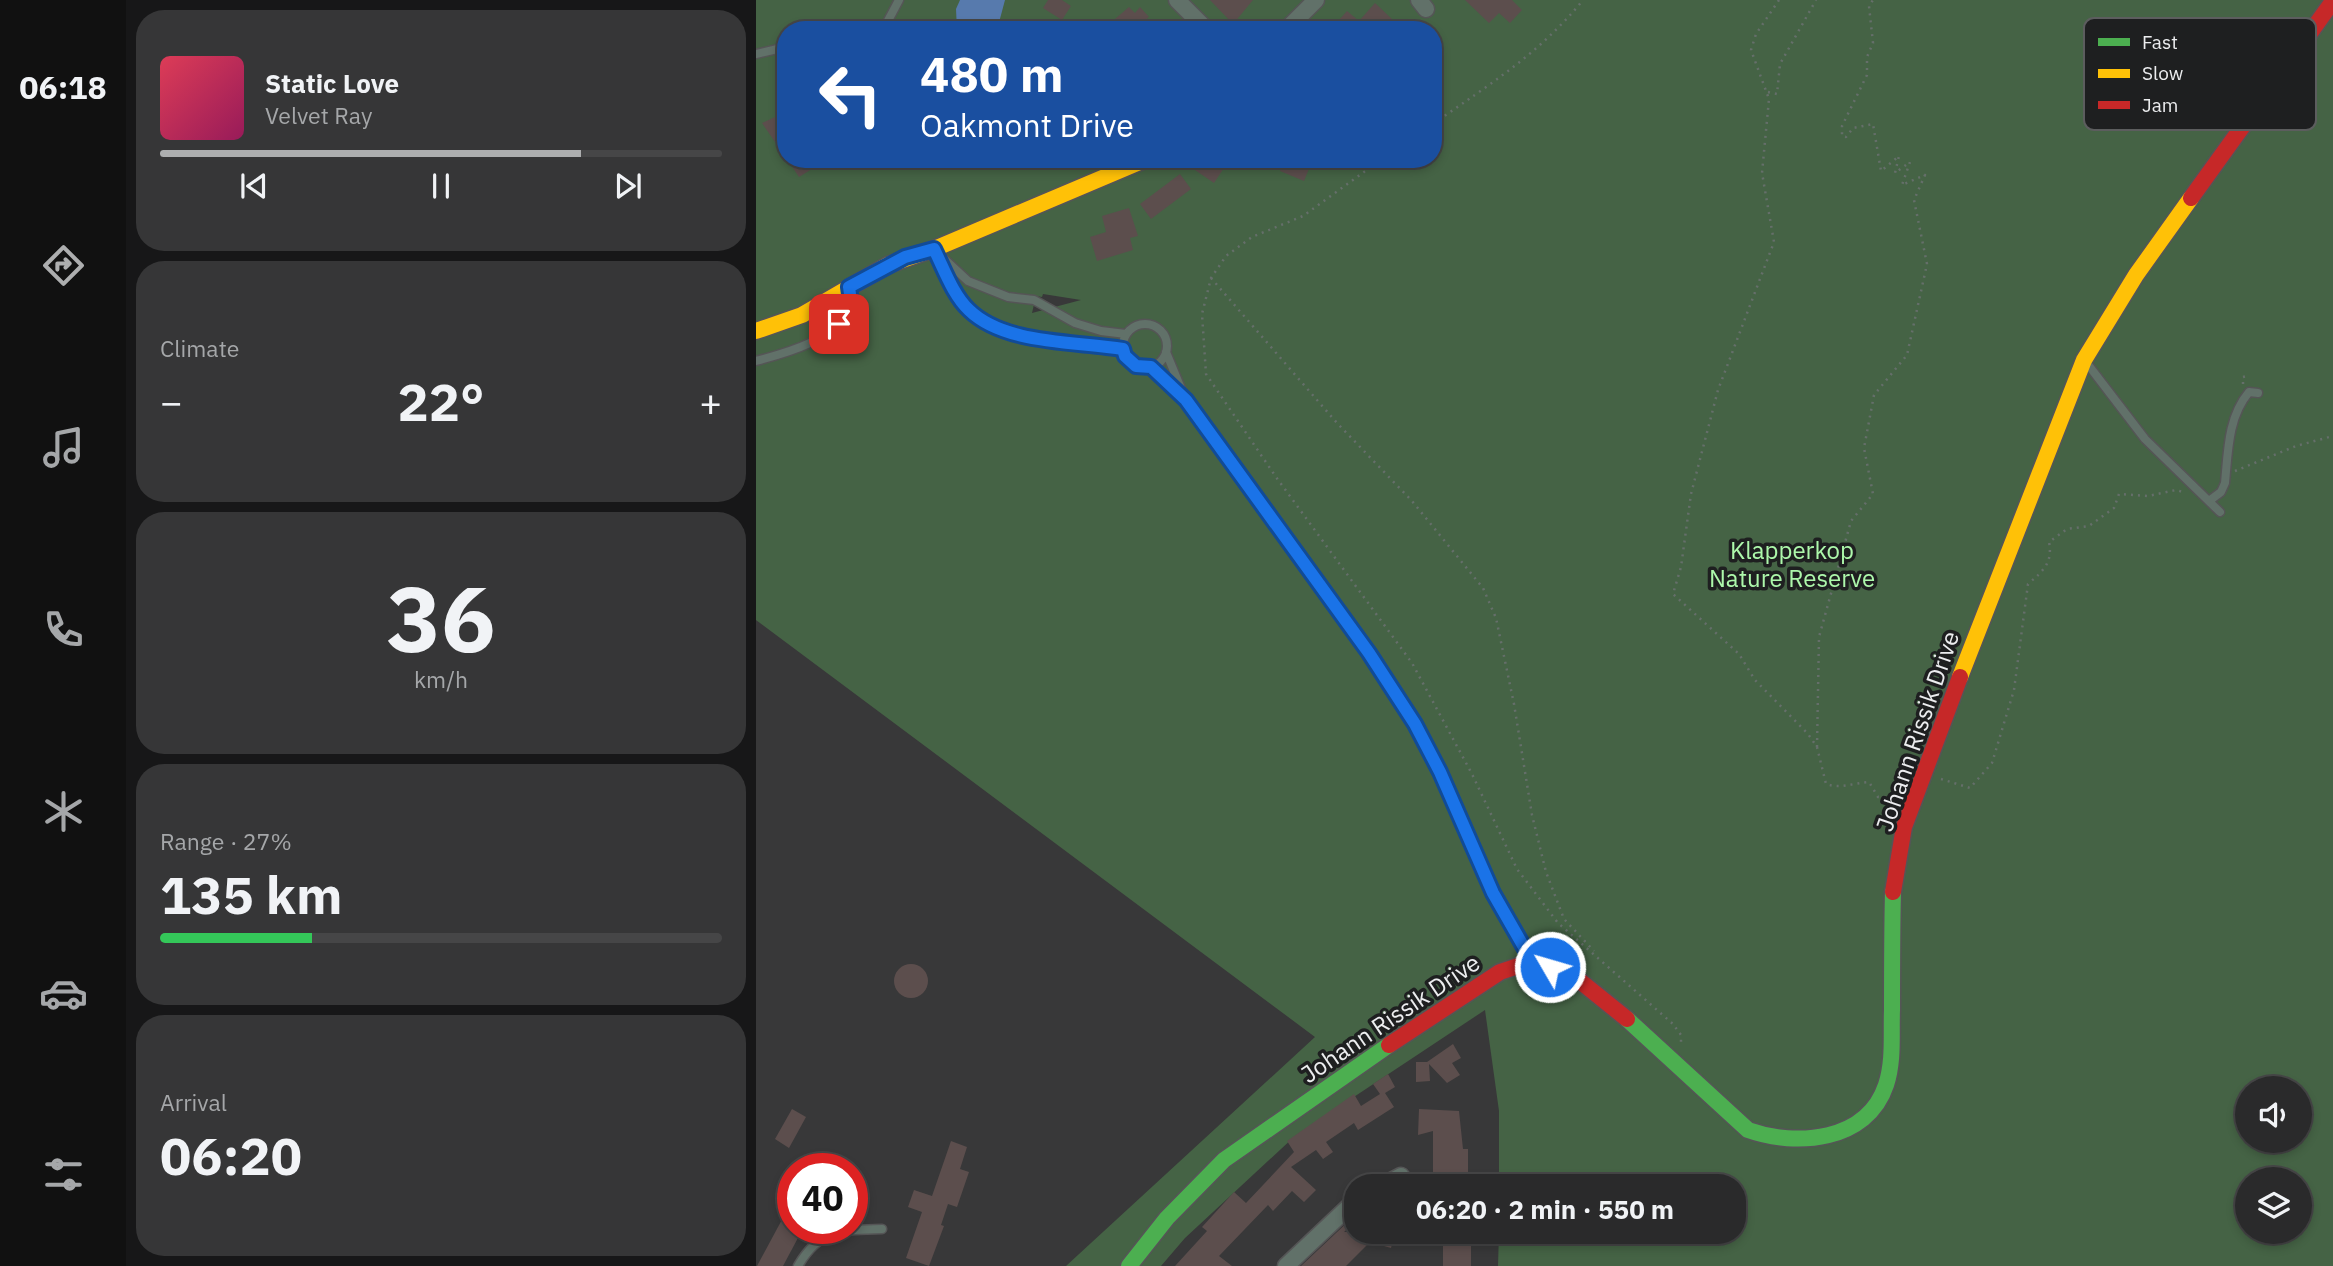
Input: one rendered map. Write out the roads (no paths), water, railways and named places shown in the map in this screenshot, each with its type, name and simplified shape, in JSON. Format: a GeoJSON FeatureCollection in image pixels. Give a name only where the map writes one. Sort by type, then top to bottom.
{"type":"FeatureCollection","features":[{"type":"Feature","properties":{"kind":"street"},"geometry":{"type":"LineString","coordinates":[[1177,0],[1199,21]]}},
{"type":"Feature","properties":{"kind":"street"},"geometry":{"type":"LineString","coordinates":[[1295,21],[1316,0]]}},
{"type":"Feature","properties":{"kind":"street","name":"Johann Rissik Drive"},"geometry":{"type":"LineString","coordinates":[[2316,25],[2333,1]]}},
{"type":"Feature","properties":{"kind":"street","name":"Johann Rissik Drive"},"geometry":{"type":"LineString","coordinates":[[1129,1266],[1167,1218],[1224,1160],[1408,1031],[1500,972],[1533,963],[1575,976],[1748,1130],[1765,1138],[1781,1142],[1815,1140],[1833,1135],[1869,1112],[1882,1095],[1891,1066],[1893,883],[1904,827],[2043,457],[2084,360],[2136,275],[2240,130]]}},
{"type":"Feature","properties":{"kind":"street"},"geometry":{"type":"LineString","coordinates":[[756,331],[789,320],[905,257],[934,249],[1126,168]]}},
{"type":"Feature","properties":{"kind":"street"},"geometry":{"type":"LineString","coordinates":[[1286,1266],[1344,1211]]}},
{"type":"Feature","properties":{"kind":"lane"},"geometry":{"type":"LineString","coordinates":[[888,21],[899,0]]}},
{"type":"Feature","properties":{"kind":"lane"},"geometry":{"type":"LineString","coordinates":[[756,54],[777,49]]}},
{"type":"Feature","properties":{"kind":"lane"},"geometry":{"type":"LineString","coordinates":[[934,249],[968,281],[1008,297],[1034,300],[1075,323],[1101,331],[1126,334],[1140,325],[1155,327],[1165,338],[1166,352],[1186,400]]}},
{"type":"Feature","properties":{"kind":"lane"},"geometry":{"type":"LineString","coordinates":[[934,249],[960,298],[982,320],[1015,336],[1123,349]]}},
{"type":"Feature","properties":{"kind":"lane"},"geometry":{"type":"LineString","coordinates":[[756,361],[806,345],[831,330],[852,308],[849,287]]}},
{"type":"Feature","properties":{"kind":"lane"},"geometry":{"type":"LineString","coordinates":[[1126,334],[1123,349],[1125,356],[1136,366],[1151,367],[1158,364],[1166,352]]}},
{"type":"Feature","properties":{"kind":"lane"},"geometry":{"type":"LineString","coordinates":[[2084,360],[2145,439],[2220,512]]}},
{"type":"Feature","properties":{"kind":"lane"},"geometry":{"type":"LineString","coordinates":[[1151,367],[1186,400],[1354,630],[1415,724],[1440,772],[1493,893],[1533,963]]}},
{"type":"Feature","properties":{"kind":"lane"},"geometry":{"type":"LineString","coordinates":[[2209,501],[2221,492],[2238,408],[2249,392],[2258,393]]}},
{"type":"Feature","properties":{"kind":"lane"},"geometry":{"type":"LineString","coordinates":[[798,1266],[816,1240],[823,1236],[848,1230],[882,1229]]}},
{"type":"Feature","properties":{"kind":"water"},"geometry":{"type":"Polygon","coordinates":[[[960,0],[1005,0],[999,21],[957,21],[956,9],[960,0]]]}},
{"type":"Feature","properties":{"kind":"park label","name":"Klapperkop Nature Reserve"},"geometry":{"type":"Point","coordinates":[1792,564]}}]}
